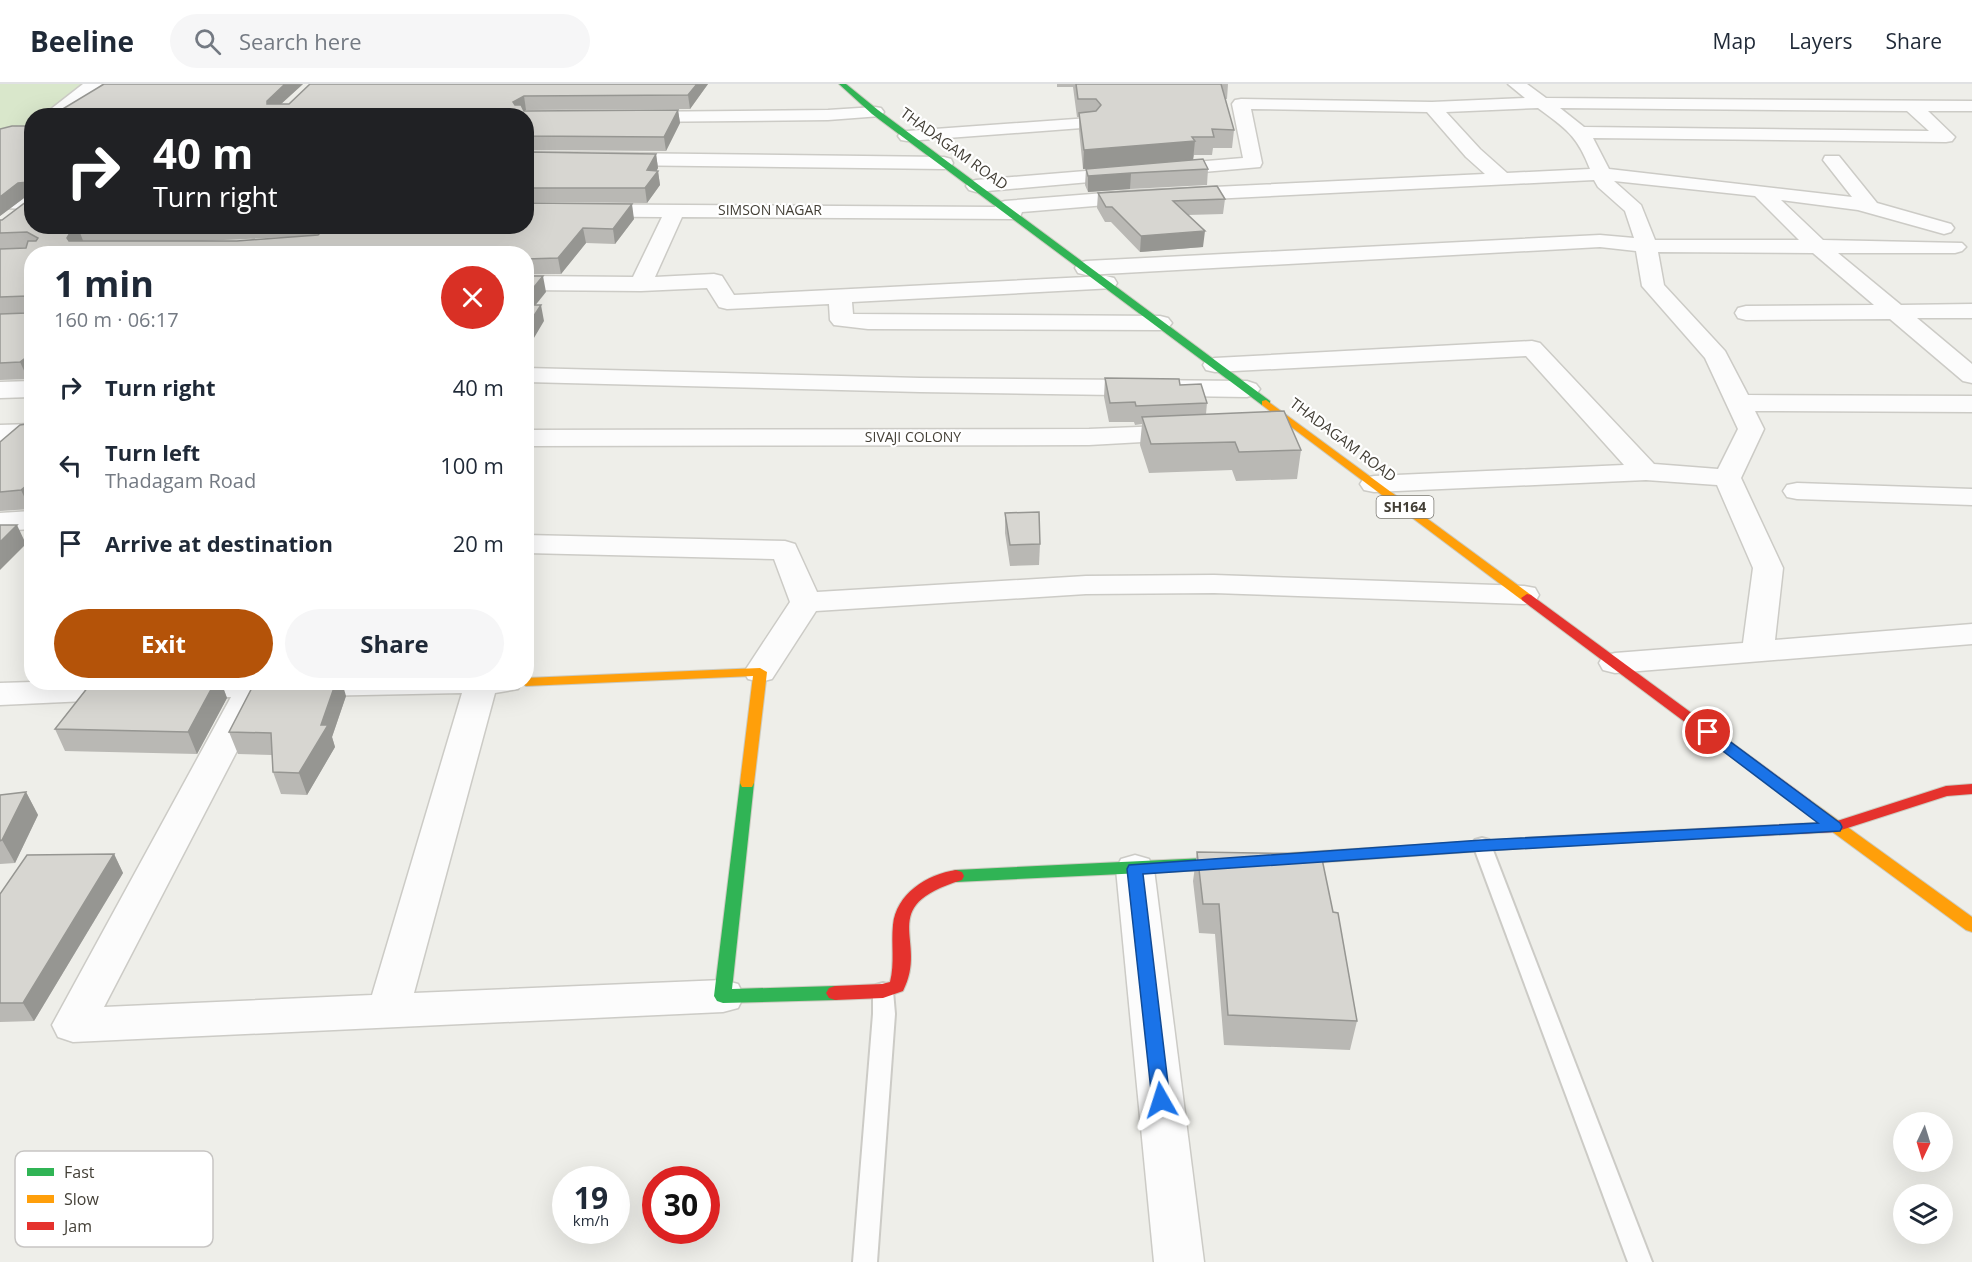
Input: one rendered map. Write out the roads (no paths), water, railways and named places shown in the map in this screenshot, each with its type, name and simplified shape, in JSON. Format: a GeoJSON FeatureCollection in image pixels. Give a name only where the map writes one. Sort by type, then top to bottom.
{"type":"FeatureCollection","features":[{"type":"Feature","properties":{"kind":"main road","name":"THADAGAM ROAD"},"geometry":{"type":"LineString","coordinates":[[842,84],[907,136],[1834,827],[1972,926]]}},
{"type":"Feature","properties":{"kind":"main road"},"geometry":{"type":"LineString","coordinates":[[534,682],[760,672],[723,996],[883,991],[897,986],[901,976],[902,914],[923,887],[949,876],[1135,869],[1482,845],[1834,827],[1946,791],[1972,789]]}},
{"type":"Feature","properties":{"kind":"street"},"geometry":{"type":"LineString","coordinates":[[61,108],[94,84]]}},
{"type":"Feature","properties":{"kind":"street"},"geometry":{"type":"LineString","coordinates":[[1516,84],[1579,132],[1590,146],[1605,183],[1634,209],[1646,246],[1653,286],[1716,356],[1751,429],[1727,478]]}},
{"type":"Feature","properties":{"kind":"street"},"geometry":{"type":"LineString","coordinates":[[976,186],[1253,163],[1241,104],[1432,107],[1542,103],[1972,106]]}},
{"type":"Feature","properties":{"kind":"street"},"geometry":{"type":"LineString","coordinates":[[1579,132],[1946,137],[1911,105]]}},
{"type":"Feature","properties":{"kind":"street"},"geometry":{"type":"LineString","coordinates":[[1432,107],[1473,153],[1501,178]]}},
{"type":"Feature","properties":{"kind":"street"},"geometry":{"type":"LineString","coordinates":[[618,117],[828,115],[875,112]]}},
{"type":"Feature","properties":{"kind":"street"},"geometry":{"type":"LineString","coordinates":[[907,136],[1089,123]]}},
{"type":"Feature","properties":{"kind":"street"},"geometry":{"type":"LineString","coordinates":[[534,158],[944,163]]}},
{"type":"Feature","properties":{"kind":"street"},"geometry":{"type":"LineString","coordinates":[[1832,160],[1872,208]]}},
{"type":"Feature","properties":{"kind":"street","name":"SIMSON NAGAR"},"geometry":{"type":"LineString","coordinates":[[534,210],[1009,210],[1130,197],[1601,174],[1761,191],[1872,208],[1944,228]]}},
{"type":"Feature","properties":{"kind":"street"},"geometry":{"type":"LineString","coordinates":[[1761,191],[1815,245],[1972,376]]}},
{"type":"Feature","properties":{"kind":"street"},"geometry":{"type":"LineString","coordinates":[[0,202],[24,203]]}},
{"type":"Feature","properties":{"kind":"street"},"geometry":{"type":"LineString","coordinates":[[8,222],[24,209]]}},
{"type":"Feature","properties":{"kind":"street"},"geometry":{"type":"LineString","coordinates":[[641,284],[675,210]]}},
{"type":"Feature","properties":{"kind":"street"},"geometry":{"type":"LineString","coordinates":[[1086,268],[1600,241],[1646,246],[1955,247]]}},
{"type":"Feature","properties":{"kind":"street"},"geometry":{"type":"LineString","coordinates":[[534,284],[714,281],[727,302],[1106,283]]}},
{"type":"Feature","properties":{"kind":"street"},"geometry":{"type":"LineString","coordinates":[[840,296],[842,320],[1160,323]]}},
{"type":"Feature","properties":{"kind":"street"},"geometry":{"type":"LineString","coordinates":[[1746,313],[1972,311]]}},
{"type":"Feature","properties":{"kind":"street"},"geometry":{"type":"LineString","coordinates":[[1215,365],[1532,348],[1646,472]]}},
{"type":"Feature","properties":{"kind":"street"},"geometry":{"type":"LineString","coordinates":[[534,375],[920,385],[1247,389]]}},
{"type":"Feature","properties":{"kind":"street"},"geometry":{"type":"LineString","coordinates":[[0,390],[24,389]]}},
{"type":"Feature","properties":{"kind":"street"},"geometry":{"type":"LineString","coordinates":[[1739,403],[1972,404]]}},
{"type":"Feature","properties":{"kind":"street"},"geometry":{"type":"LineString","coordinates":[[1265,429],[1300,428]]}},
{"type":"Feature","properties":{"kind":"street"},"geometry":{"type":"LineString","coordinates":[[0,433],[24,432]]}},
{"type":"Feature","properties":{"kind":"street","name":"SIVAJI COLONY"},"geometry":{"type":"LineString","coordinates":[[534,438],[1089,437],[1206,432]]}},
{"type":"Feature","properties":{"kind":"street"},"geometry":{"type":"LineString","coordinates":[[1374,484],[1646,472],[1727,478]]}},
{"type":"Feature","properties":{"kind":"street"},"geometry":{"type":"LineString","coordinates":[[1727,478],[1768,568],[1758,652]]}},
{"type":"Feature","properties":{"kind":"street"},"geometry":{"type":"LineString","coordinates":[[1797,491],[1972,497]]}},
{"type":"Feature","properties":{"kind":"street"},"geometry":{"type":"LineString","coordinates":[[0,522],[24,520]]}},
{"type":"Feature","properties":{"kind":"street"},"geometry":{"type":"LineString","coordinates":[[534,544],[785,550],[806,602]]}},
{"type":"Feature","properties":{"kind":"street"},"geometry":{"type":"LineString","coordinates":[[806,602],[1086,585],[1214,584],[1524,595]]}},
{"type":"Feature","properties":{"kind":"street"},"geometry":{"type":"LineString","coordinates":[[760,672],[806,602]]}},
{"type":"Feature","properties":{"kind":"street"},"geometry":{"type":"LineString","coordinates":[[1615,663],[1969,638]]}},
{"type":"Feature","properties":{"kind":"street"},"geometry":{"type":"LineString","coordinates":[[0,694],[113,690]]}},
{"type":"Feature","properties":{"kind":"street"},"geometry":{"type":"LineString","coordinates":[[251,690],[73,1025],[723,996]]}},
{"type":"Feature","properties":{"kind":"street"},"geometry":{"type":"LineString","coordinates":[[388,1011],[492,690]]}},
{"type":"Feature","properties":{"kind":"street"},"geometry":{"type":"LineString","coordinates":[[1135,869],[1179,1262]]}},
{"type":"Feature","properties":{"kind":"lane"},"geometry":{"type":"LineString","coordinates":[[1482,845],[1640,1262]]}},
{"type":"Feature","properties":{"kind":"lane"},"geometry":{"type":"LineString","coordinates":[[865,1262],[883,1026],[883,991]]}}]}
